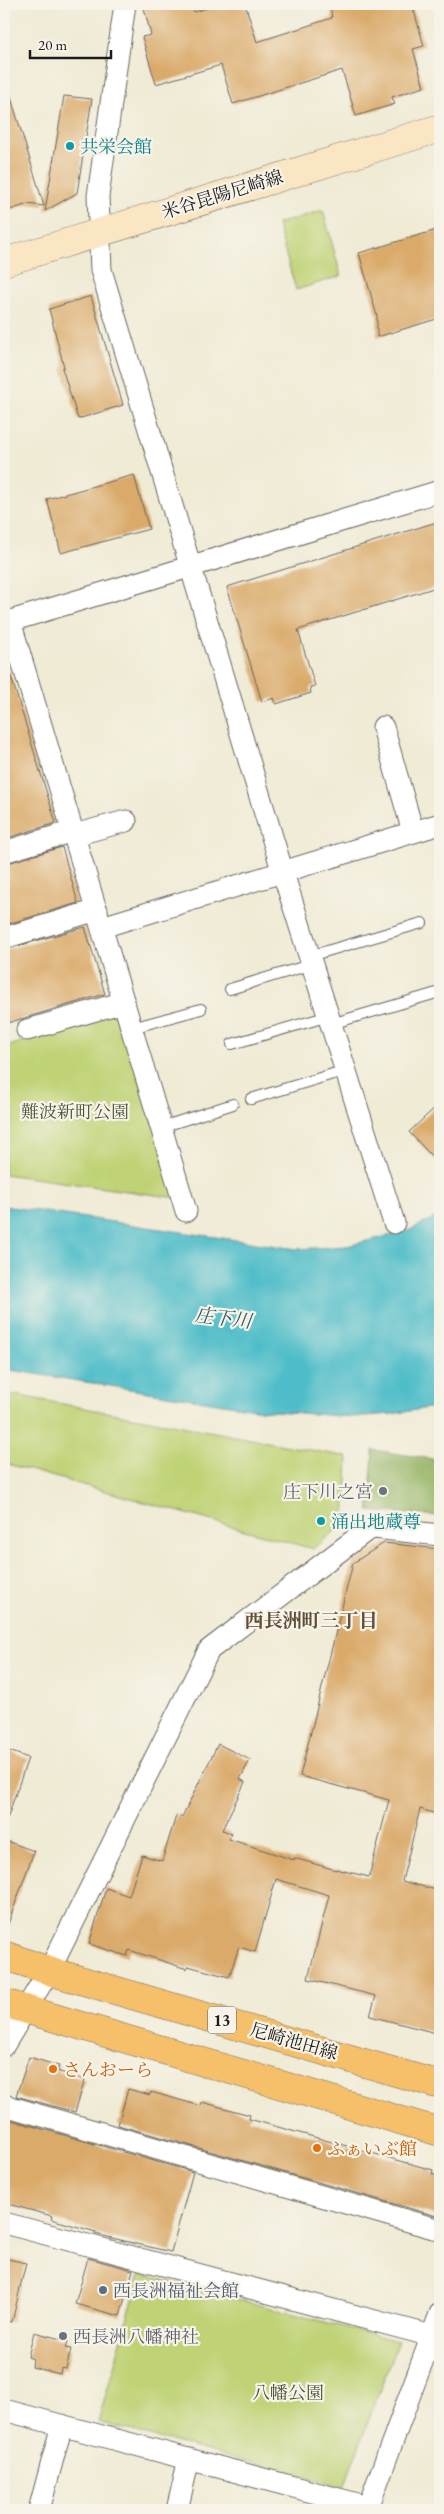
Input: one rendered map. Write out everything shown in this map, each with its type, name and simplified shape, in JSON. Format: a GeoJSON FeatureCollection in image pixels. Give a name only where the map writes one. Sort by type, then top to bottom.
{"type":"FeatureCollection","features":[{"type":"Feature","properties":{"kind":"main road","name":"米谷昆陽尼崎線"},"geometry":{"type":"LineString","coordinates":[[4,262],[99,231],[440,128]]}},
{"type":"Feature","properties":{"kind":"main road","name":"尼崎池田線"},"geometry":{"type":"LineString","coordinates":[[4,1955],[49,1971],[440,2084]]}},
{"type":"Feature","properties":{"kind":"main road"},"geometry":{"type":"LineString","coordinates":[[15,2007],[440,2132]]}},
{"type":"Feature","properties":{"kind":"street"},"geometry":{"type":"LineString","coordinates":[[126,4],[98,196],[101,270],[283,873],[394,1223]]}},
{"type":"Feature","properties":{"kind":"street"},"geometry":{"type":"LineString","coordinates":[[186,1210],[74,833],[7,622],[440,491]]}},
{"type":"Feature","properties":{"kind":"street"},"geometry":{"type":"LineString","coordinates":[[383,727],[413,832]]}},
{"type":"Feature","properties":{"kind":"street"},"geometry":{"type":"LineString","coordinates":[[4,852],[126,820]]}},
{"type":"Feature","properties":{"kind":"street"},"geometry":{"type":"LineString","coordinates":[[4,938],[99,919],[283,873],[440,824]]}},
{"type":"Feature","properties":{"kind":"street"},"geometry":{"type":"LineString","coordinates":[[27,1030],[124,1002]]}},
{"type":"Feature","properties":{"kind":"street"},"geometry":{"type":"LineString","coordinates":[[4,2045],[15,2007],[49,1971],[209,1650],[366,1531],[374,1528],[440,1536]]}},
{"type":"Feature","properties":{"kind":"street"},"geometry":{"type":"LineString","coordinates":[[4,2105],[440,2230]]}},
{"type":"Feature","properties":{"kind":"street"},"geometry":{"type":"LineString","coordinates":[[4,2223],[432,2336]]}},
{"type":"Feature","properties":{"kind":"street"},"geometry":{"type":"LineString","coordinates":[[4,2410],[368,2508],[440,2314]]}},
{"type":"Feature","properties":{"kind":"street"},"geometry":{"type":"LineString","coordinates":[[39,2510],[62,2425]]}},
{"type":"Feature","properties":{"kind":"street"},"geometry":{"type":"LineString","coordinates":[[177,2510],[190,2459]]}},
{"type":"Feature","properties":{"kind":"lane"},"geometry":{"type":"LineString","coordinates":[[230,989],[422,923]]}},
{"type":"Feature","properties":{"kind":"lane"},"geometry":{"type":"LineString","coordinates":[[232,1044],[440,992]]}},
{"type":"Feature","properties":{"kind":"lane"},"geometry":{"type":"LineString","coordinates":[[132,1028],[201,1008]]}},
{"type":"Feature","properties":{"kind":"lane"},"geometry":{"type":"LineString","coordinates":[[251,1099],[346,1070]]}},
{"type":"Feature","properties":{"kind":"lane"},"geometry":{"type":"LineString","coordinates":[[162,1127],[233,1104]]}},
{"type":"Feature","properties":{"kind":"green space"},"geometry":{"type":"Polygon","coordinates":[[[323,210],[341,276],[296,290],[277,224],[323,210]]]}},
{"type":"Feature","properties":{"kind":"green space","name":"難波新町公園"},"geometry":{"type":"Polygon","coordinates":[[[117,1007],[177,1198],[4,1174],[4,1048],[117,1007]]]}},
{"type":"Feature","properties":{"kind":"green space"},"geometry":{"type":"Polygon","coordinates":[[[4,1393],[348,1457],[345,1523],[313,1549],[4,1463],[4,1393]]]}},
{"type":"Feature","properties":{"kind":"green space"},"geometry":{"type":"Polygon","coordinates":[[[373,1450],[440,1460],[440,1516],[369,1511],[373,1450]]]}},
{"type":"Feature","properties":{"kind":"green space","name":"八幡公園"},"geometry":{"type":"Polygon","coordinates":[[[140,2274],[398,2341],[344,2487],[98,2422],[140,2274]]]}},
{"type":"Feature","properties":{"kind":"water","name":"庄下川"},"geometry":{"type":"Polygon","coordinates":[[[4,1206],[297,1249],[347,1246],[408,1231],[440,1215],[440,1406],[392,1414],[352,1417],[261,1410],[4,1369],[4,1206]]]}},
{"type":"Feature","properties":{"kind":"building"},"geometry":{"type":"Polygon","coordinates":[[[143,4],[192,4],[194,12],[220,4],[245,4],[257,42],[332,18],[330,4],[412,4],[424,46],[413,49],[424,87],[392,97],[395,104],[356,116],[342,70],[233,104],[221,65],[156,84],[142,37],[151,35],[143,4]]]}},
{"type":"Feature","properties":{"kind":"building"},"geometry":{"type":"Polygon","coordinates":[[[9,91],[44,206],[28,204],[4,212],[4,92],[9,91]]]}},
{"type":"Feature","properties":{"kind":"building","name":"共栄会館"},"geometry":{"type":"Polygon","coordinates":[[[64,96],[92,99],[77,193],[45,211],[64,96]]]}},
{"type":"Feature","properties":{"kind":"building"},"geometry":{"type":"Polygon","coordinates":[[[440,229],[440,318],[377,337],[377,316],[359,253],[440,229]]]}},
{"type":"Feature","properties":{"kind":"building"},"geometry":{"type":"Polygon","coordinates":[[[91,296],[123,405],[78,419],[62,368],[64,367],[49,309],[91,296]]]}},
{"type":"Feature","properties":{"kind":"building"},"geometry":{"type":"Polygon","coordinates":[[[134,475],[149,529],[61,553],[47,499],[134,475]]]}},
{"type":"Feature","properties":{"kind":"building"},"geometry":{"type":"Polygon","coordinates":[[[440,521],[440,586],[298,630],[315,686],[310,687],[311,693],[276,704],[274,698],[262,702],[227,587],[440,521]]]}},
{"type":"Feature","properties":{"kind":"building"},"geometry":{"type":"Polygon","coordinates":[[[4,670],[9,670],[56,823],[4,839],[4,670]]]}},
{"type":"Feature","properties":{"kind":"building"},"geometry":{"type":"Polygon","coordinates":[[[62,847],[78,903],[4,925],[4,864],[62,847]]]}},
{"type":"Feature","properties":{"kind":"building"},"geometry":{"type":"Polygon","coordinates":[[[85,927],[105,994],[4,1024],[4,950],[85,927]]]}},
{"type":"Feature","properties":{"kind":"building"},"geometry":{"type":"Polygon","coordinates":[[[440,1103],[440,1165],[409,1132],[440,1103]]]}},
{"type":"Feature","properties":{"kind":"building"},"geometry":{"type":"Polygon","coordinates":[[[384,1543],[440,1549],[440,1815],[420,1809],[402,1881],[440,1891],[440,2034],[370,2016],[376,1996],[308,1979],[329,1895],[276,1879],[255,1952],[239,1947],[229,1977],[188,1966],[187,1969],[129,1950],[127,1956],[89,1944],[106,1888],[129,1896],[142,1855],[162,1861],[176,1816],[182,1817],[218,1744],[250,1760],[240,1779],[245,1782],[222,1830],[231,1833],[229,1839],[294,1860],[294,1858],[369,1877],[389,1800],[300,1776],[353,1563],[384,1543]]]}},
{"type":"Feature","properties":{"kind":"building"},"geometry":{"type":"Polygon","coordinates":[[[4,1749],[28,1758],[7,1819],[4,1818],[4,1749]]]}},
{"type":"Feature","properties":{"kind":"building"},"geometry":{"type":"Polygon","coordinates":[[[4,1840],[34,1851],[7,1927],[4,1926],[4,1840]]]}},
{"type":"Feature","properties":{"kind":"building"},"geometry":{"type":"Polygon","coordinates":[[[29,2057],[59,2066],[57,2071],[85,2080],[75,2112],[16,2096],[29,2057]]]}},
{"type":"Feature","properties":{"kind":"building"},"geometry":{"type":"Polygon","coordinates":[[[128,2089],[150,2095],[151,2092],[201,2106],[202,2102],[250,2115],[249,2119],[433,2170],[432,2174],[440,2177],[440,2217],[118,2125],[128,2089]]]}},
{"type":"Feature","properties":{"kind":"building"},"geometry":{"type":"Polygon","coordinates":[[[4,2118],[193,2172],[171,2252],[95,2234],[96,2232],[51,2219],[52,2216],[4,2203],[4,2118]]]}},
{"type":"Feature","properties":{"kind":"building"},"geometry":{"type":"Polygon","coordinates":[[[4,2258],[26,2263],[12,2322],[4,2321],[4,2258]]]}},
{"type":"Feature","properties":{"kind":"building","name":"西長洲福祉会館"},"geometry":{"type":"Polygon","coordinates":[[[88,2258],[133,2270],[120,2316],[75,2304],[88,2258]]]}},
{"type":"Feature","properties":{"kind":"building"},"geometry":{"type":"Polygon","coordinates":[[[34,2332],[68,2341],[66,2348],[71,2349],[66,2369],[61,2368],[60,2374],[32,2367],[33,2359],[28,2357],[34,2332]]]}},
{"type":"Feature","properties":{"kind":"place","name":"共栄会館"},"geometry":{"type":"Point","coordinates":[70,146]}},
{"type":"Feature","properties":{"kind":"place","name":"庄下川之宮"},"geometry":{"type":"Point","coordinates":[383,1491]}},
{"type":"Feature","properties":{"kind":"place","name":"涌出地蔵尊"},"geometry":{"type":"Point","coordinates":[321,1521]}},
{"type":"Feature","properties":{"kind":"place","name":"さんおーら"},"geometry":{"type":"Point","coordinates":[53,2069]}},
{"type":"Feature","properties":{"kind":"place","name":"ふぁいぶ館"},"geometry":{"type":"Point","coordinates":[317,2148]}},
{"type":"Feature","properties":{"kind":"place","name":"西長洲福祉会館"},"geometry":{"type":"Point","coordinates":[103,2290]}},
{"type":"Feature","properties":{"kind":"place","name":"西長洲八幡神社"},"geometry":{"type":"Point","coordinates":[63,2336]}},
{"type":"Feature","properties":{"kind":"district","name":"西長洲町三丁目"},"geometry":{"type":"Point","coordinates":[311,1620]}}]}
